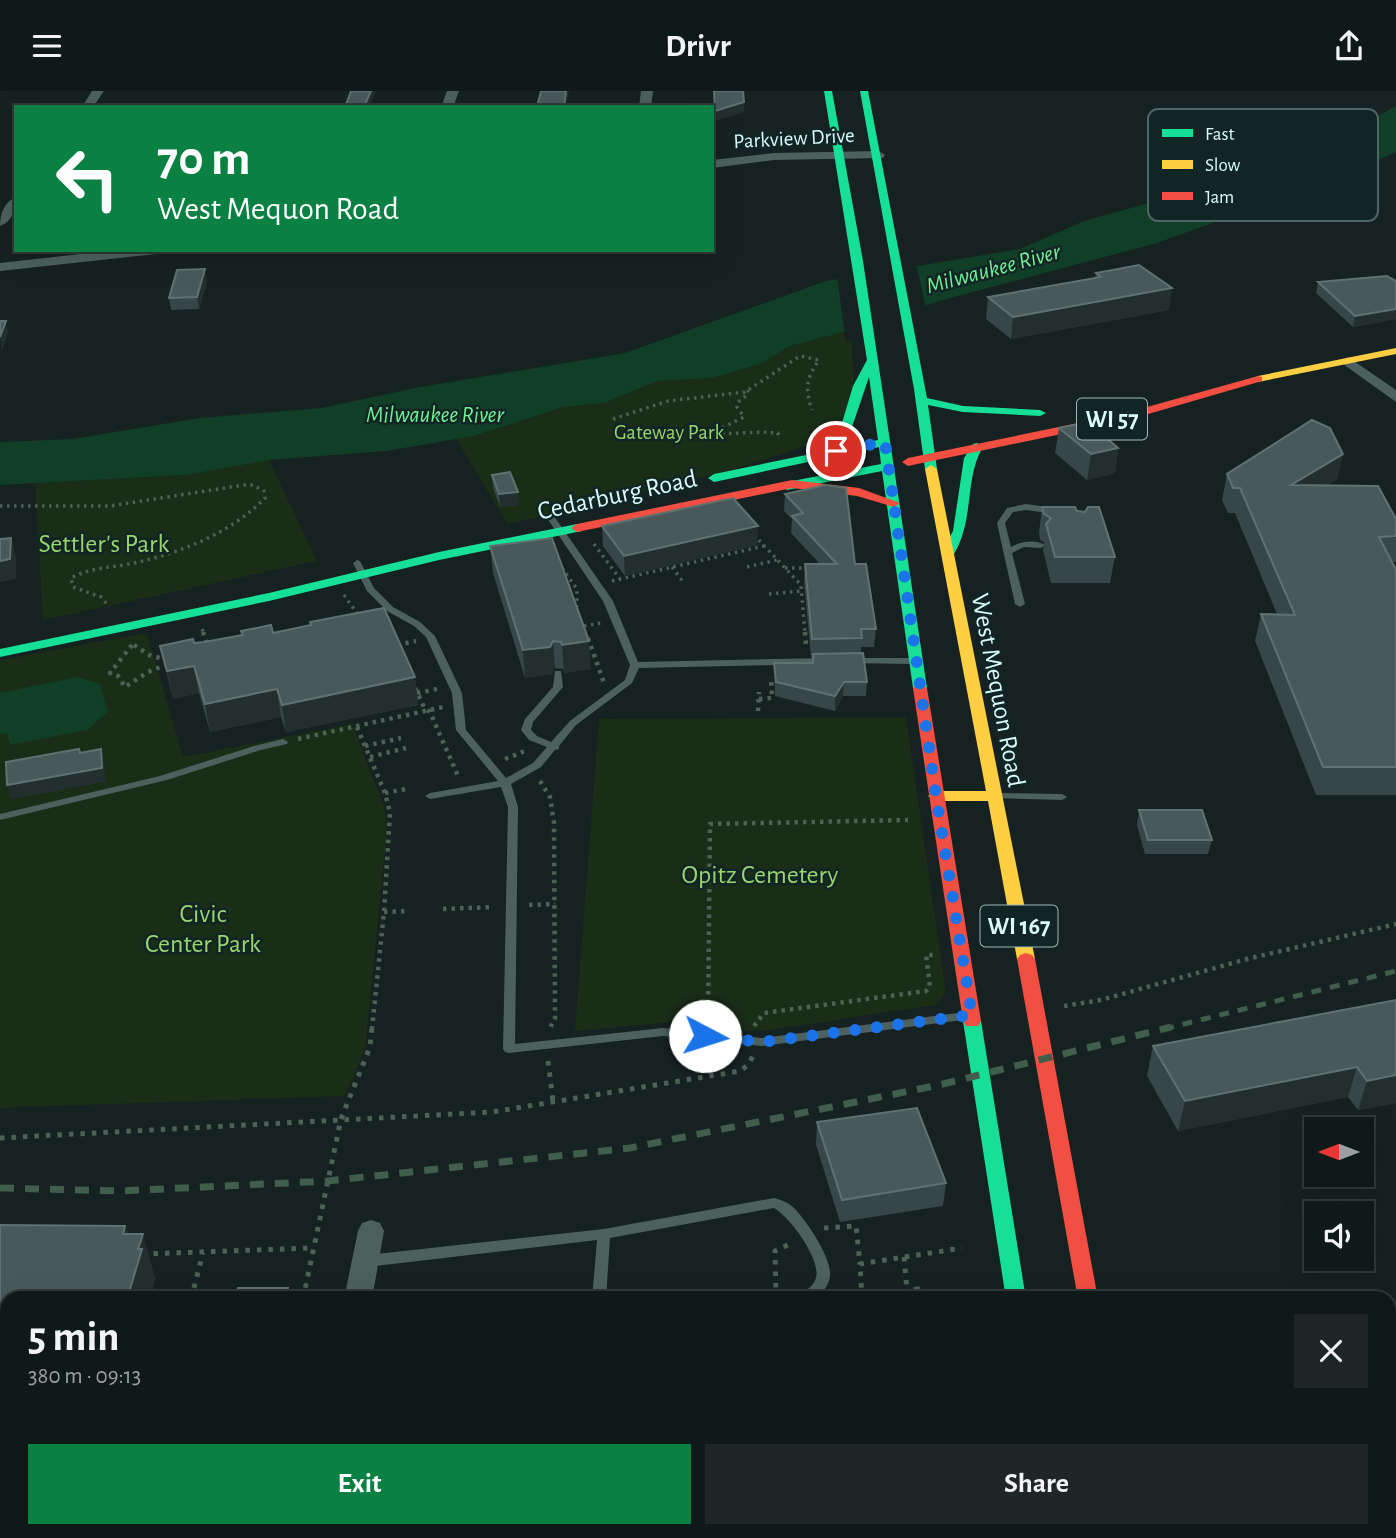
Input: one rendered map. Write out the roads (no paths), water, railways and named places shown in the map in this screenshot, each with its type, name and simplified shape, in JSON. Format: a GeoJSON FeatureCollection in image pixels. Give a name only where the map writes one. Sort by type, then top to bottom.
{"type":"FeatureCollection","features":[{"type":"Feature","properties":{"kind":"main road"},"geometry":{"type":"LineString","coordinates":[[828,91],[858,261],[872,360],[897,440],[895,464],[910,481]]}},
{"type":"Feature","properties":{"kind":"main road","name":"West Mequon Road"},"geometry":{"type":"LineString","coordinates":[[864,91],[879,155],[921,400],[933,434],[930,457],[1087,1291]]}},
{"type":"Feature","properties":{"kind":"main road"},"geometry":{"type":"LineString","coordinates":[[869,340],[889,367]]}},
{"type":"Feature","properties":{"kind":"main road","name":"Cedarburg Road"},"geometry":{"type":"LineString","coordinates":[[1144,394],[1244,382],[1396,351]]}},
{"type":"Feature","properties":{"kind":"main road"},"geometry":{"type":"LineString","coordinates":[[816,456],[846,427],[859,386],[872,360]]}},
{"type":"Feature","properties":{"kind":"main road","name":"Cedarburg Road"},"geometry":{"type":"LineString","coordinates":[[0,653],[555,524],[792,484],[1124,417],[1244,382]]}},
{"type":"Feature","properties":{"kind":"main road","name":"WI 57"},"geometry":{"type":"LineString","coordinates":[[921,400],[963,409],[1046,412],[978,426]]}},
{"type":"Feature","properties":{"kind":"main road","name":"Cedarburg Road"},"geometry":{"type":"LineString","coordinates":[[704,481],[933,434]]}},
{"type":"Feature","properties":{"kind":"main road"},"geometry":{"type":"LineString","coordinates":[[897,440],[930,457]]}},
{"type":"Feature","properties":{"kind":"main road"},"geometry":{"type":"LineString","coordinates":[[929,546],[949,559],[959,531],[970,458],[977,447]]}},
{"type":"Feature","properties":{"kind":"main road","name":"WI 167"},"geometry":{"type":"LineString","coordinates":[[895,464],[894,503],[916,660],[1015,1291]]}},
{"type":"Feature","properties":{"kind":"main road"},"geometry":{"type":"LineString","coordinates":[[792,484],[859,492],[894,503]]}},
{"type":"Feature","properties":{"kind":"main road","name":"Cedarburg Road"},"geometry":{"type":"LineString","coordinates":[[555,524],[600,507]]}},
{"type":"Feature","properties":{"kind":"main road","name":"Cedarburg Road"},"geometry":{"type":"LineString","coordinates":[[0,639],[359,569]]}},
{"type":"Feature","properties":{"kind":"main road"},"geometry":{"type":"LineString","coordinates":[[936,796],[994,796]]}},
{"type":"Feature","properties":{"kind":"street","name":"Parkview Drive"},"geometry":{"type":"LineString","coordinates":[[714,164],[739,159],[879,155]]}},
{"type":"Feature","properties":{"kind":"street"},"geometry":{"type":"LineString","coordinates":[[0,222],[14,204]]}},
{"type":"Feature","properties":{"kind":"street"},"geometry":{"type":"LineString","coordinates":[[0,267],[138,252]]}},
{"type":"Feature","properties":{"kind":"street"},"geometry":{"type":"LineString","coordinates":[[1348,361],[1396,397]]}},
{"type":"Feature","properties":{"kind":"street"},"geometry":{"type":"LineString","coordinates":[[360,1291],[371,1231]]}},
{"type":"Feature","properties":{"kind":"lane"},"geometry":{"type":"LineString","coordinates":[[1020,604],[1001,523],[1010,510],[1026,507],[1049,508],[1060,513]]}},
{"type":"Feature","properties":{"kind":"lane"},"geometry":{"type":"LineString","coordinates":[[430,796],[505,783],[537,765],[573,723],[629,681],[635,665],[608,601],[555,524]]}},
{"type":"Feature","properties":{"kind":"lane"},"geometry":{"type":"LineString","coordinates":[[1007,547],[1041,545]]}},
{"type":"Feature","properties":{"kind":"lane"},"geometry":{"type":"LineString","coordinates":[[359,569],[370,589],[390,609],[417,624],[430,636],[457,693],[461,730],[505,783],[513,807],[509,1049],[663,1032],[762,1042],[972,1015]]}},
{"type":"Feature","properties":{"kind":"lane"},"geometry":{"type":"LineString","coordinates":[[635,665],[916,660]]}},
{"type":"Feature","properties":{"kind":"lane"},"geometry":{"type":"LineString","coordinates":[[555,747],[533,737],[526,730],[528,721],[558,687],[558,673]]}},
{"type":"Feature","properties":{"kind":"lane"},"geometry":{"type":"LineString","coordinates":[[0,817],[163,778],[258,748],[283,743]]}},
{"type":"Feature","properties":{"kind":"lane"},"geometry":{"type":"LineString","coordinates":[[994,796],[1062,797]]}},
{"type":"Feature","properties":{"kind":"lane"},"geometry":{"type":"LineString","coordinates":[[366,1261],[604,1234],[774,1203],[787,1207],[820,1254],[824,1275],[816,1291]]}},
{"type":"Feature","properties":{"kind":"lane"},"geometry":{"type":"LineString","coordinates":[[600,1291],[604,1234]]}},
{"type":"Feature","properties":{"kind":"water","name":"Milwaukee River"},"geometry":{"type":"Polygon","coordinates":[[[1396,106],[1396,152],[1378,160],[1378,116],[1396,106]]]}},
{"type":"Feature","properties":{"kind":"water","name":"Milwaukee River"},"geometry":{"type":"Polygon","coordinates":[[[1148,203],[1148,221],[1218,221],[1157,243],[936,302],[844,332],[790,346],[761,364],[712,378],[657,381],[605,403],[563,407],[474,436],[386,451],[270,460],[186,475],[0,485],[0,442],[72,439],[199,418],[321,408],[420,387],[625,353],[826,281],[1020,249],[1084,221],[1148,203]]]}},
{"type":"Feature","properties":{"kind":"water"},"geometry":{"type":"Polygon","coordinates":[[[77,677],[100,684],[108,712],[87,730],[10,745],[7,733],[0,734],[0,693],[77,677]]]}},
{"type":"Feature","properties":{"kind":"railway"},"geometry":{"type":"LineString","coordinates":[[1164,1029],[1396,971]]}},
{"type":"Feature","properties":{"kind":"railway"},"geometry":{"type":"LineString","coordinates":[[0,1188],[120,1191],[328,1181],[630,1148],[939,1085],[1171,1027]]}},
{"type":"Feature","properties":{"kind":"park label","name":"Gateway Park"},"geometry":{"type":"Point","coordinates":[669,432]}},
{"type":"Feature","properties":{"kind":"park label","name":"Settler's Park"},"geometry":{"type":"Point","coordinates":[104,543]}},
{"type":"Feature","properties":{"kind":"park label","name":"Opitz Cemetery"},"geometry":{"type":"Point","coordinates":[760,874]}},
{"type":"Feature","properties":{"kind":"park label","name":"Civic Center Park"},"geometry":{"type":"Point","coordinates":[203,928]}}]}
